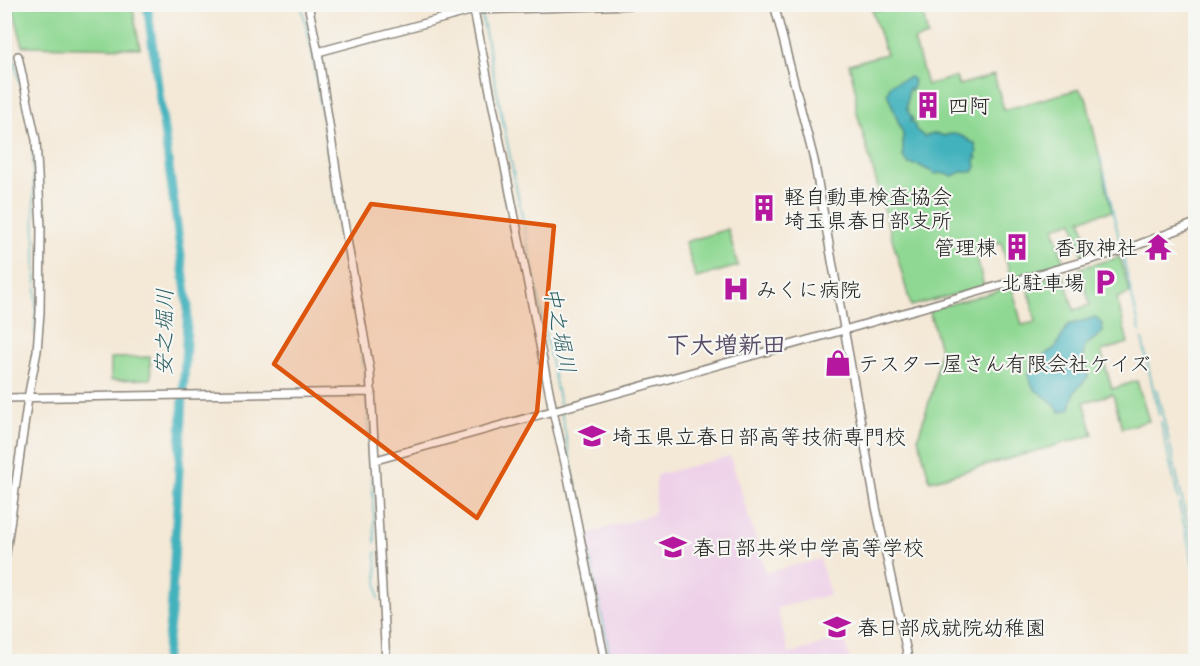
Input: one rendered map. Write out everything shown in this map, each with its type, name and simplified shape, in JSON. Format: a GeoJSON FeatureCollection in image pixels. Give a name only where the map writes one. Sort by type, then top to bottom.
{"type":"FeatureCollection","features":[{"type":"Feature","properties":{"kind":"street"},"geometry":{"type":"LineString","coordinates":[[308,4],[365,334],[372,392],[386,662]]}},
{"type":"Feature","properties":{"kind":"street"},"geometry":{"type":"LineString","coordinates":[[318,52],[478,10],[662,4]]}},
{"type":"Feature","properties":{"kind":"street"},"geometry":{"type":"LineString","coordinates":[[746,4],[774,5],[814,160],[878,519],[909,662]]}},
{"type":"Feature","properties":{"kind":"street"},"geometry":{"type":"LineString","coordinates":[[478,10],[553,411],[605,662]]}},
{"type":"Feature","properties":{"kind":"street"},"geometry":{"type":"LineString","coordinates":[[4,567],[28,398],[38,351],[41,227],[36,140],[18,56]]}},
{"type":"Feature","properties":{"kind":"street"},"geometry":{"type":"LineString","coordinates":[[376,460],[1119,252],[1196,223]]}},
{"type":"Feature","properties":{"kind":"street"},"geometry":{"type":"LineString","coordinates":[[4,398],[372,392]]}},
{"type":"Feature","properties":{"kind":"highlighted area"},"geometry":{"type":"Polygon","coordinates":[[[371,204],[554,226],[537,412],[477,518],[274,364],[371,204]]]}},
{"type":"Feature","properties":{"kind":"shaded area","name":"春日部共栄中学高等学校"},"geometry":{"type":"Polygon","coordinates":[[[730,456],[766,573],[820,559],[830,595],[777,608],[789,654],[844,638],[850,661],[610,661],[584,535],[654,514],[657,475],[730,456]]]}},
{"type":"Feature","properties":{"kind":"green space"},"geometry":{"type":"Polygon","coordinates":[[[12,5],[132,5],[140,48],[23,46],[12,5]]]}},
{"type":"Feature","properties":{"kind":"green space"},"geometry":{"type":"Polygon","coordinates":[[[872,10],[922,10],[928,36],[914,40],[927,85],[956,77],[959,85],[994,75],[1004,110],[1079,89],[1086,97],[1112,211],[1081,219],[1091,256],[1083,258],[1073,221],[1054,227],[1064,264],[1011,279],[1001,242],[975,249],[984,287],[911,306],[856,109],[856,92],[849,64],[886,54],[872,10]]]}},
{"type":"Feature","properties":{"kind":"green space"},"geometry":{"type":"Polygon","coordinates":[[[728,229],[738,266],[696,278],[685,242],[728,229]]]}},
{"type":"Feature","properties":{"kind":"green space"},"geometry":{"type":"Polygon","coordinates":[[[1120,257],[1130,294],[1117,298],[1128,343],[1101,351],[1112,389],[1137,381],[1149,421],[1122,428],[1113,394],[1084,402],[1093,435],[930,481],[918,437],[933,389],[940,349],[929,310],[1012,287],[1022,325],[1036,322],[1027,283],[1063,274],[1074,310],[1090,305],[1080,268],[1120,257]]]}},
{"type":"Feature","properties":{"kind":"green space"},"geometry":{"type":"Polygon","coordinates":[[[150,357],[151,379],[111,380],[111,358],[150,357]]]}},
{"type":"Feature","properties":{"kind":"water"},"geometry":{"type":"Polygon","coordinates":[[[910,77],[914,80],[912,90],[909,88],[907,100],[907,109],[913,120],[910,121],[925,137],[934,134],[944,136],[956,134],[975,144],[977,158],[973,172],[961,172],[953,176],[936,174],[918,165],[909,164],[903,157],[903,134],[887,93],[891,84],[910,77]]]}},
{"type":"Feature","properties":{"kind":"water"},"geometry":{"type":"Polygon","coordinates":[[[1096,317],[1102,324],[1103,332],[1085,346],[1083,356],[1088,377],[1074,392],[1070,409],[1060,412],[1051,401],[1034,389],[1029,373],[1033,363],[1056,347],[1068,325],[1096,317]]]}},
{"type":"Feature","properties":{"kind":"waterway","name":"安之堀川"},"geometry":{"type":"LineString","coordinates":[[147,4],[188,307],[171,614],[165,662]]}},
{"type":"Feature","properties":{"kind":"waterway"},"geometry":{"type":"LineString","coordinates":[[301,4],[311,46],[338,218],[360,334],[366,388]]}},
{"type":"Feature","properties":{"kind":"waterway","name":"中之堀川"},"geometry":{"type":"LineString","coordinates":[[481,12],[560,405]]}},
{"type":"Feature","properties":{"kind":"waterway"},"geometry":{"type":"LineString","coordinates":[[4,16],[30,127]]}},
{"type":"Feature","properties":{"kind":"waterway"},"geometry":{"type":"LineString","coordinates":[[33,144],[35,334]]}},
{"type":"Feature","properties":{"kind":"waterway"},"geometry":{"type":"LineString","coordinates":[[1100,157],[1102,164]]}},
{"type":"Feature","properties":{"kind":"waterway"},"geometry":{"type":"LineString","coordinates":[[1104,171],[1121,247]]}},
{"type":"Feature","properties":{"kind":"waterway"},"geometry":{"type":"LineString","coordinates":[[1123,256],[1140,331]]}},
{"type":"Feature","properties":{"kind":"waterway"},"geometry":{"type":"LineString","coordinates":[[1142,339],[1159,415]]}},
{"type":"Feature","properties":{"kind":"waterway"},"geometry":{"type":"LineString","coordinates":[[1156,388],[1169,441]]}},
{"type":"Feature","properties":{"kind":"waterway"},"geometry":{"type":"LineString","coordinates":[[367,397],[371,469]]}},
{"type":"Feature","properties":{"kind":"waterway","name":"中之堀川"},"geometry":{"type":"LineString","coordinates":[[561,412],[611,662]]}},
{"type":"Feature","properties":{"kind":"waterway"},"geometry":{"type":"LineString","coordinates":[[1161,422],[1178,499]]}},
{"type":"Feature","properties":{"kind":"waterway"},"geometry":{"type":"LineString","coordinates":[[1170,445],[1194,553]]}},
{"type":"Feature","properties":{"kind":"waterway"},"geometry":{"type":"LineString","coordinates":[[372,476],[375,543]]}},
{"type":"Feature","properties":{"kind":"waterway"},"geometry":{"type":"LineString","coordinates":[[1179,504],[1196,576]]}},
{"type":"Feature","properties":{"kind":"waterway"},"geometry":{"type":"LineString","coordinates":[[376,552],[378,599]]}},
{"type":"Feature","properties":{"kind":"place","name":"四阿"},"geometry":{"type":"Point","coordinates":[928,105]}},
{"type":"Feature","properties":{"kind":"place","name":"軽自動車検査協会 埼玉県春日部支所"},"geometry":{"type":"Point","coordinates":[764,208]}},
{"type":"Feature","properties":{"kind":"place","name":"管理棟"},"geometry":{"type":"Point","coordinates":[1017,247]}},
{"type":"Feature","properties":{"kind":"place","name":"香取神社"},"geometry":{"type":"Point","coordinates":[1158,247]}},
{"type":"Feature","properties":{"kind":"place","name":"北駐車場"},"geometry":{"type":"Point","coordinates":[1105,282]}},
{"type":"Feature","properties":{"kind":"place","name":"みくに病院"},"geometry":{"type":"Point","coordinates":[736,289]}},
{"type":"Feature","properties":{"kind":"place","name":"テスター屋さん有限会社ケイズ"},"geometry":{"type":"Point","coordinates":[838,363]}},
{"type":"Feature","properties":{"kind":"place","name":"埼玉県立春日部高等技術専門校"},"geometry":{"type":"Point","coordinates":[592,436]}},
{"type":"Feature","properties":{"kind":"place","name":"春日部共栄中学高等学校"},"geometry":{"type":"Point","coordinates":[673,547]}},
{"type":"Feature","properties":{"kind":"place","name":"春日部成就院幼稚園"},"geometry":{"type":"Point","coordinates":[837,627]}},
{"type":"Feature","properties":{"kind":"district","name":"下大増新田"},"geometry":{"type":"Point","coordinates":[726,344]}}]}
